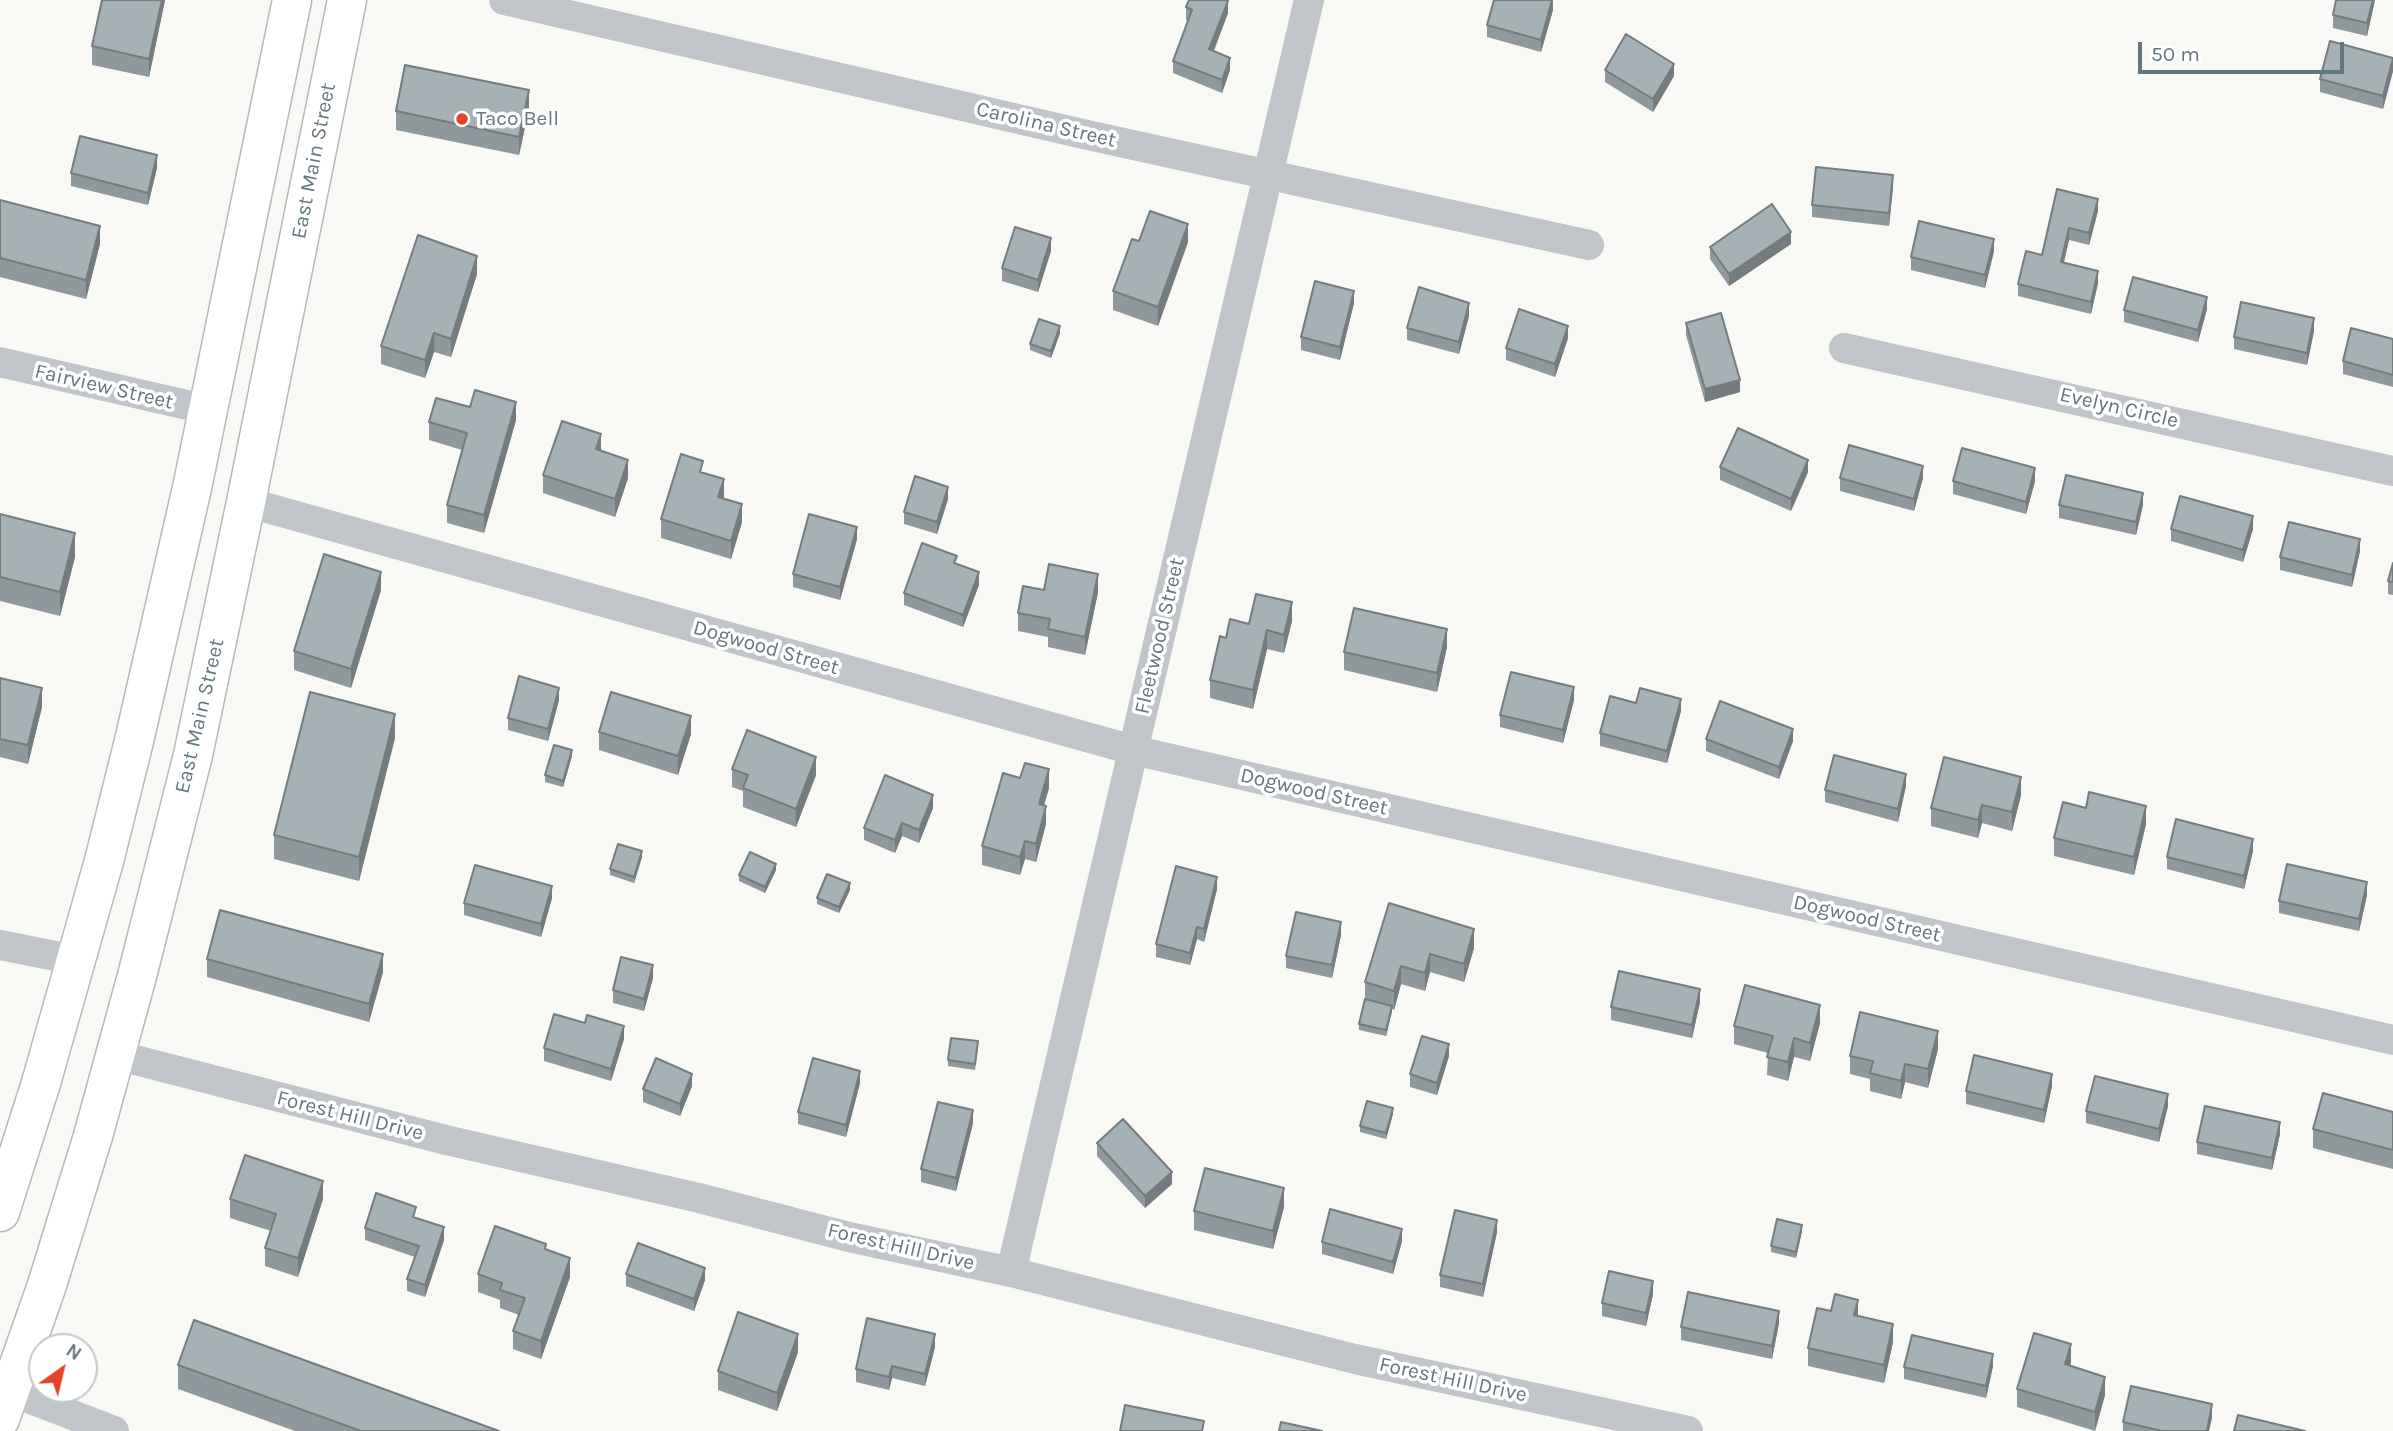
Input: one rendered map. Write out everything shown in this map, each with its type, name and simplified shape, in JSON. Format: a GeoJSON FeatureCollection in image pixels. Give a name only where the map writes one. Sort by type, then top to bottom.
{"type":"FeatureCollection","features":[{"type":"Feature","properties":{"kind":"main road"},"geometry":{"type":"LineString","coordinates":[[0,1212],[41,1083],[104,862],[134,741],[209,411],[292,0]]}},
{"type":"Feature","properties":{"kind":"main road","name":"East Main Street"},"geometry":{"type":"LineString","coordinates":[[5,1405],[47,1285],[116,1055],[193,755],[347,0]]}},
{"type":"Feature","properties":{"kind":"street","name":"Carolina Street"},"geometry":{"type":"LineString","coordinates":[[504,0],[1268,175],[1589,245]]}},
{"type":"Feature","properties":{"kind":"street","name":"Fleetwood Street"},"geometry":{"type":"LineString","coordinates":[[1011,1272],[1309,0]]}},
{"type":"Feature","properties":{"kind":"street","name":"Evelyn Circle"},"geometry":{"type":"LineString","coordinates":[[1844,348],[2393,471]]}},
{"type":"Feature","properties":{"kind":"street","name":"Fairview Street"},"geometry":{"type":"LineString","coordinates":[[0,362],[209,411]]}},
{"type":"Feature","properties":{"kind":"street","name":"Dogwood Street"},"geometry":{"type":"LineString","coordinates":[[246,502],[1133,750],[2393,1040]]}},
{"type":"Feature","properties":{"kind":"street"},"geometry":{"type":"LineString","coordinates":[[0,945],[75,960]]}},
{"type":"Feature","properties":{"kind":"street","name":"Forest Hill Drive"},"geometry":{"type":"LineString","coordinates":[[116,1055],[446,1140],[849,1237],[1011,1272],[1355,1359],[1688,1431]]}},
{"type":"Feature","properties":{"kind":"street"},"geometry":{"type":"LineString","coordinates":[[5,1405],[105,1429]]}},
{"type":"Feature","properties":{"kind":"building"},"geometry":{"type":"Polygon","coordinates":[[[102,0],[162,0],[149,59],[92,46],[102,0]]]}},
{"type":"Feature","properties":{"kind":"building"},"geometry":{"type":"Polygon","coordinates":[[[1189,0],[1228,1],[1209,49],[1230,58],[1222,80],[1173,61],[1192,10],[1186,7],[1189,0]]]}},
{"type":"Feature","properties":{"kind":"building"},"geometry":{"type":"Polygon","coordinates":[[[1494,0],[1552,0],[1541,40],[1487,25],[1494,0]]]}},
{"type":"Feature","properties":{"kind":"building"},"geometry":{"type":"Polygon","coordinates":[[[2336,0],[2373,0],[2367,23],[2333,15],[2336,0]]]}},
{"type":"Feature","properties":{"kind":"building"},"geometry":{"type":"Polygon","coordinates":[[[1626,34],[1674,64],[1653,99],[1605,70],[1626,34]]]}},
{"type":"Feature","properties":{"kind":"building"},"geometry":{"type":"Polygon","coordinates":[[[2330,41],[2393,58],[2383,96],[2320,79],[2330,41]]]}},
{"type":"Feature","properties":{"kind":"building","name":"Taco Bell"},"geometry":{"type":"Polygon","coordinates":[[[405,65],[529,90],[519,137],[396,111],[405,65]]]}},
{"type":"Feature","properties":{"kind":"building"},"geometry":{"type":"Polygon","coordinates":[[[80,136],[157,155],[148,193],[71,173],[80,136]]]}},
{"type":"Feature","properties":{"kind":"building"},"geometry":{"type":"Polygon","coordinates":[[[1816,167],[1893,175],[1889,213],[1812,205],[1816,167]]]}},
{"type":"Feature","properties":{"kind":"building"},"geometry":{"type":"Polygon","coordinates":[[[2057,189],[2098,199],[2089,233],[2069,228],[2061,262],[2098,271],[2091,302],[2018,284],[2026,251],[2042,255],[2057,189]]]}},
{"type":"Feature","properties":{"kind":"building"},"geometry":{"type":"Polygon","coordinates":[[[0,200],[100,226],[86,280],[0,258],[0,200]]]}},
{"type":"Feature","properties":{"kind":"building"},"geometry":{"type":"Polygon","coordinates":[[[1772,204],[1791,232],[1729,274],[1710,247],[1772,204]]]}},
{"type":"Feature","properties":{"kind":"building"},"geometry":{"type":"Polygon","coordinates":[[[1150,211],[1188,224],[1158,307],[1113,291],[1132,239],[1139,241],[1150,211]]]}},
{"type":"Feature","properties":{"kind":"building"},"geometry":{"type":"Polygon","coordinates":[[[1919,221],[1994,239],[1985,275],[1911,257],[1919,221]]]}},
{"type":"Feature","properties":{"kind":"building"},"geometry":{"type":"Polygon","coordinates":[[[1015,227],[1051,238],[1038,280],[1002,268],[1015,227]]]}},
{"type":"Feature","properties":{"kind":"building"},"geometry":{"type":"Polygon","coordinates":[[[418,235],[477,256],[451,339],[434,333],[425,360],[381,346],[418,235]]]}},
{"type":"Feature","properties":{"kind":"building"},"geometry":{"type":"Polygon","coordinates":[[[2133,277],[2207,297],[2198,330],[2124,310],[2133,277]]]}},
{"type":"Feature","properties":{"kind":"building"},"geometry":{"type":"Polygon","coordinates":[[[1315,281],[1354,291],[1340,347],[1301,337],[1315,281]]]}},
{"type":"Feature","properties":{"kind":"building"},"geometry":{"type":"Polygon","coordinates":[[[1419,287],[1469,303],[1459,342],[1407,328],[1419,287]]]}},
{"type":"Feature","properties":{"kind":"building"},"geometry":{"type":"Polygon","coordinates":[[[2241,302],[2314,318],[2307,353],[2234,337],[2241,302]]]}},
{"type":"Feature","properties":{"kind":"building"},"geometry":{"type":"Polygon","coordinates":[[[1519,309],[1568,326],[1555,364],[1506,348],[1519,309]]]}},
{"type":"Feature","properties":{"kind":"building"},"geometry":{"type":"Polygon","coordinates":[[[1721,313],[1740,380],[1705,389],[1686,323],[1721,313]]]}},
{"type":"Feature","properties":{"kind":"building"},"geometry":{"type":"Polygon","coordinates":[[[1039,319],[1060,326],[1051,351],[1030,344],[1039,319]]]}},
{"type":"Feature","properties":{"kind":"building"},"geometry":{"type":"Polygon","coordinates":[[[2351,328],[2393,339],[2393,375],[2343,361],[2351,328]]]}},
{"type":"Feature","properties":{"kind":"building"},"geometry":{"type":"Polygon","coordinates":[[[475,390],[516,402],[484,515],[447,505],[467,433],[429,422],[436,398],[470,407],[475,390]]]}},
{"type":"Feature","properties":{"kind":"building"},"geometry":{"type":"Polygon","coordinates":[[[562,421],[601,434],[596,449],[628,460],[615,499],[543,475],[562,421]]]}},
{"type":"Feature","properties":{"kind":"building"},"geometry":{"type":"Polygon","coordinates":[[[1738,428],[1808,460],[1791,499],[1720,467],[1738,428]]]}},
{"type":"Feature","properties":{"kind":"building"},"geometry":{"type":"Polygon","coordinates":[[[1849,445],[1923,466],[1914,499],[1840,478],[1849,445]]]}},
{"type":"Feature","properties":{"kind":"building"},"geometry":{"type":"Polygon","coordinates":[[[1962,448],[2035,468],[2026,502],[1953,481],[1962,448]]]}},
{"type":"Feature","properties":{"kind":"building"},"geometry":{"type":"Polygon","coordinates":[[[681,454],[703,461],[700,472],[724,479],[718,497],[742,504],[731,541],[661,519],[681,454]]]}},
{"type":"Feature","properties":{"kind":"building"},"geometry":{"type":"Polygon","coordinates":[[[2066,475],[2143,493],[2136,522],[2059,505],[2066,475]]]}},
{"type":"Feature","properties":{"kind":"building"},"geometry":{"type":"Polygon","coordinates":[[[915,476],[948,487],[937,522],[904,512],[915,476]]]}},
{"type":"Feature","properties":{"kind":"building"},"geometry":{"type":"Polygon","coordinates":[[[2180,496],[2253,516],[2243,550],[2171,529],[2180,496]]]}},
{"type":"Feature","properties":{"kind":"building"},"geometry":{"type":"Polygon","coordinates":[[[0,514],[75,533],[60,592],[0,577],[0,514]]]}},
{"type":"Feature","properties":{"kind":"building"},"geometry":{"type":"Polygon","coordinates":[[[809,514],[857,527],[840,587],[793,574],[809,514]]]}},
{"type":"Feature","properties":{"kind":"building"},"geometry":{"type":"Polygon","coordinates":[[[2289,522],[2360,539],[2352,575],[2280,557],[2289,522]]]}},
{"type":"Feature","properties":{"kind":"building"},"geometry":{"type":"Polygon","coordinates":[[[922,543],[957,556],[954,563],[979,572],[963,615],[904,593],[922,543]]]}},
{"type":"Feature","properties":{"kind":"building"},"geometry":{"type":"Polygon","coordinates":[[[324,554],[381,572],[351,669],[294,651],[324,554]]]}},
{"type":"Feature","properties":{"kind":"building"},"geometry":{"type":"Polygon","coordinates":[[[2393,563],[2393,582],[2388,581],[2393,563]]]}},
{"type":"Feature","properties":{"kind":"building"},"geometry":{"type":"Polygon","coordinates":[[[1049,564],[1098,574],[1085,637],[1048,629],[1050,619],[1018,613],[1023,586],[1044,590],[1049,564]]]}},
{"type":"Feature","properties":{"kind":"building"},"geometry":{"type":"Polygon","coordinates":[[[1256,594],[1292,602],[1284,635],[1267,630],[1253,690],[1210,680],[1220,636],[1226,638],[1230,619],[1249,624],[1256,594]]]}},
{"type":"Feature","properties":{"kind":"building"},"geometry":{"type":"Polygon","coordinates":[[[1354,608],[1447,629],[1437,673],[1344,652],[1354,608]]]}},
{"type":"Feature","properties":{"kind":"building"},"geometry":{"type":"Polygon","coordinates":[[[1511,672],[1574,687],[1563,730],[1500,715],[1511,672]]]}},
{"type":"Feature","properties":{"kind":"building"},"geometry":{"type":"Polygon","coordinates":[[[519,676],[559,688],[548,729],[508,718],[519,676]]]}},
{"type":"Feature","properties":{"kind":"building"},"geometry":{"type":"Polygon","coordinates":[[[0,678],[42,688],[28,745],[0,739],[0,678]]]}},
{"type":"Feature","properties":{"kind":"building"},"geometry":{"type":"Polygon","coordinates":[[[1640,688],[1681,699],[1667,751],[1600,733],[1610,696],[1636,703],[1640,688]]]}},
{"type":"Feature","properties":{"kind":"building"},"geometry":{"type":"Polygon","coordinates":[[[310,692],[395,714],[359,857],[274,835],[310,692]]]}},
{"type":"Feature","properties":{"kind":"building"},"geometry":{"type":"Polygon","coordinates":[[[611,692],[691,716],[678,756],[599,732],[611,692]]]}},
{"type":"Feature","properties":{"kind":"building"},"geometry":{"type":"Polygon","coordinates":[[[1720,701],[1793,729],[1779,767],[1706,739],[1720,701]]]}},
{"type":"Feature","properties":{"kind":"building"},"geometry":{"type":"Polygon","coordinates":[[[747,730],[816,757],[796,809],[743,788],[748,775],[732,769],[747,730]]]}},
{"type":"Feature","properties":{"kind":"building"},"geometry":{"type":"Polygon","coordinates":[[[554,745],[572,750],[563,781],[545,775],[554,745]]]}},
{"type":"Feature","properties":{"kind":"building"},"geometry":{"type":"Polygon","coordinates":[[[1834,755],[1906,774],[1898,809],[1825,790],[1834,755]]]}},
{"type":"Feature","properties":{"kind":"building"},"geometry":{"type":"Polygon","coordinates":[[[1944,757],[2021,777],[2012,812],[1982,805],[1978,820],[1931,808],[1944,757]]]}},
{"type":"Feature","properties":{"kind":"building"},"geometry":{"type":"Polygon","coordinates":[[[1025,763],[1049,769],[1039,804],[1046,806],[1036,844],[1025,841],[1020,857],[982,846],[1003,773],[1020,778],[1025,763]]]}},
{"type":"Feature","properties":{"kind":"building"},"geometry":{"type":"Polygon","coordinates":[[[885,775],[933,795],[919,830],[902,823],[895,840],[864,828],[885,775]]]}},
{"type":"Feature","properties":{"kind":"building"},"geometry":{"type":"Polygon","coordinates":[[[2089,792],[2146,806],[2134,857],[2054,838],[2063,802],[2086,808],[2089,792]]]}},
{"type":"Feature","properties":{"kind":"building"},"geometry":{"type":"Polygon","coordinates":[[[2176,819],[2253,839],[2244,876],[2167,857],[2176,819]]]}},
{"type":"Feature","properties":{"kind":"building"},"geometry":{"type":"Polygon","coordinates":[[[618,844],[642,851],[634,877],[610,869],[618,844]]]}},
{"type":"Feature","properties":{"kind":"building"},"geometry":{"type":"Polygon","coordinates":[[[750,852],[776,864],[765,887],[739,875],[750,852]]]}},
{"type":"Feature","properties":{"kind":"building"},"geometry":{"type":"Polygon","coordinates":[[[2287,864],[2367,882],[2359,919],[2279,901],[2287,864]]]}},
{"type":"Feature","properties":{"kind":"building"},"geometry":{"type":"Polygon","coordinates":[[[475,865],[552,886],[541,924],[464,903],[475,865]]]}},
{"type":"Feature","properties":{"kind":"building"},"geometry":{"type":"Polygon","coordinates":[[[1176,866],[1217,877],[1204,929],[1197,927],[1190,953],[1156,944],[1176,866]]]}},
{"type":"Feature","properties":{"kind":"building"},"geometry":{"type":"Polygon","coordinates":[[[827,874],[850,883],[839,907],[817,898],[827,874]]]}},
{"type":"Feature","properties":{"kind":"building"},"geometry":{"type":"Polygon","coordinates":[[[1389,903],[1474,929],[1464,964],[1430,954],[1425,973],[1401,966],[1394,991],[1365,982],[1389,903]]]}},
{"type":"Feature","properties":{"kind":"building"},"geometry":{"type":"Polygon","coordinates":[[[220,910],[383,954],[369,1004],[207,959],[220,910]]]}},
{"type":"Feature","properties":{"kind":"building"},"geometry":{"type":"Polygon","coordinates":[[[1296,912],[1341,922],[1332,965],[1286,956],[1296,912]]]}},
{"type":"Feature","properties":{"kind":"building"},"geometry":{"type":"Polygon","coordinates":[[[621,957],[653,965],[644,999],[613,990],[621,957]]]}},
{"type":"Feature","properties":{"kind":"building"},"geometry":{"type":"Polygon","coordinates":[[[1619,971],[1700,989],[1692,1025],[1611,1007],[1619,971]]]}},
{"type":"Feature","properties":{"kind":"building"},"geometry":{"type":"Polygon","coordinates":[[[1745,985],[1820,1005],[1810,1043],[1794,1038],[1788,1062],[1767,1057],[1773,1036],[1734,1026],[1745,985]]]}},
{"type":"Feature","properties":{"kind":"building"},"geometry":{"type":"Polygon","coordinates":[[[1365,999],[1392,1006],[1386,1030],[1359,1024],[1365,999]]]}},
{"type":"Feature","properties":{"kind":"building"},"geometry":{"type":"Polygon","coordinates":[[[1860,1012],[1938,1031],[1928,1069],[1905,1064],[1901,1081],[1870,1073],[1873,1061],[1850,1056],[1860,1012]]]}},
{"type":"Feature","properties":{"kind":"building"},"geometry":{"type":"Polygon","coordinates":[[[554,1014],[585,1023],[587,1015],[624,1026],[611,1069],[544,1048],[554,1014]]]}},
{"type":"Feature","properties":{"kind":"building"},"geometry":{"type":"Polygon","coordinates":[[[1422,1036],[1449,1044],[1437,1083],[1410,1074],[1422,1036]]]}},
{"type":"Feature","properties":{"kind":"building"},"geometry":{"type":"Polygon","coordinates":[[[951,1038],[978,1041],[975,1064],[948,1060],[951,1038]]]}},
{"type":"Feature","properties":{"kind":"building"},"geometry":{"type":"Polygon","coordinates":[[[1974,1055],[2052,1074],[2044,1110],[1966,1091],[1974,1055]]]}},
{"type":"Feature","properties":{"kind":"building"},"geometry":{"type":"Polygon","coordinates":[[[656,1058],[692,1074],[680,1104],[643,1089],[656,1058]]]}},
{"type":"Feature","properties":{"kind":"building"},"geometry":{"type":"Polygon","coordinates":[[[813,1058],[860,1071],[846,1125],[798,1112],[813,1058]]]}},
{"type":"Feature","properties":{"kind":"building"},"geometry":{"type":"Polygon","coordinates":[[[2095,1076],[2168,1094],[2159,1129],[2086,1111],[2095,1076]]]}},
{"type":"Feature","properties":{"kind":"building"},"geometry":{"type":"Polygon","coordinates":[[[2323,1093],[2393,1112],[2393,1150],[2313,1129],[2323,1093]]]}},
{"type":"Feature","properties":{"kind":"building"},"geometry":{"type":"Polygon","coordinates":[[[1367,1101],[1393,1108],[1386,1133],[1360,1126],[1367,1101]]]}},
{"type":"Feature","properties":{"kind":"building"},"geometry":{"type":"Polygon","coordinates":[[[938,1102],[973,1110],[956,1178],[921,1169],[938,1102]]]}},
{"type":"Feature","properties":{"kind":"building"},"geometry":{"type":"Polygon","coordinates":[[[2205,1106],[2280,1122],[2272,1158],[2197,1142],[2205,1106]]]}},
{"type":"Feature","properties":{"kind":"building"},"geometry":{"type":"Polygon","coordinates":[[[1123,1119],[1172,1172],[1145,1196],[1097,1143],[1123,1119]]]}},
{"type":"Feature","properties":{"kind":"building"},"geometry":{"type":"Polygon","coordinates":[[[245,1155],[323,1181],[298,1258],[265,1248],[276,1214],[230,1199],[245,1155]]]}},
{"type":"Feature","properties":{"kind":"building"},"geometry":{"type":"Polygon","coordinates":[[[1205,1168],[1284,1188],[1273,1231],[1194,1211],[1205,1168]]]}},
{"type":"Feature","properties":{"kind":"building"},"geometry":{"type":"Polygon","coordinates":[[[376,1193],[416,1207],[413,1217],[444,1227],[425,1285],[407,1279],[419,1246],[365,1228],[376,1193]]]}},
{"type":"Feature","properties":{"kind":"building"},"geometry":{"type":"Polygon","coordinates":[[[1330,1209],[1402,1229],[1393,1262],[1322,1242],[1330,1209]]]}},
{"type":"Feature","properties":{"kind":"building"},"geometry":{"type":"Polygon","coordinates":[[[1455,1210],[1497,1220],[1483,1284],[1440,1275],[1455,1210]]]}},
{"type":"Feature","properties":{"kind":"building"},"geometry":{"type":"Polygon","coordinates":[[[1777,1219],[1802,1225],[1796,1252],[1771,1246],[1777,1219]]]}},
{"type":"Feature","properties":{"kind":"building"},"geometry":{"type":"Polygon","coordinates":[[[495,1226],[546,1244],[545,1249],[570,1258],[541,1341],[513,1331],[525,1298],[500,1290],[502,1283],[478,1274],[495,1226]]]}},
{"type":"Feature","properties":{"kind":"building"},"geometry":{"type":"Polygon","coordinates":[[[638,1243],[705,1268],[694,1299],[626,1274],[638,1243]]]}},
{"type":"Feature","properties":{"kind":"building"},"geometry":{"type":"Polygon","coordinates":[[[1609,1271],[1653,1281],[1646,1313],[1602,1303],[1609,1271]]]}},
{"type":"Feature","properties":{"kind":"building"},"geometry":{"type":"Polygon","coordinates":[[[1688,1292],[1779,1311],[1772,1346],[1681,1327],[1688,1292]]]}},
{"type":"Feature","properties":{"kind":"building"},"geometry":{"type":"Polygon","coordinates":[[[1835,1294],[1858,1300],[1854,1315],[1893,1324],[1884,1365],[1808,1348],[1817,1308],[1831,1311],[1835,1294]]]}},
{"type":"Feature","properties":{"kind":"building"},"geometry":{"type":"Polygon","coordinates":[[[738,1312],[798,1334],[777,1393],[718,1371],[738,1312]]]}},
{"type":"Feature","properties":{"kind":"building"},"geometry":{"type":"Polygon","coordinates":[[[867,1318],[935,1334],[925,1374],[892,1366],[889,1377],[856,1369],[867,1318]]]}},
{"type":"Feature","properties":{"kind":"building"},"geometry":{"type":"Polygon","coordinates":[[[194,1320],[499,1431],[361,1431],[178,1365],[194,1320]]]}},
{"type":"Feature","properties":{"kind":"building"},"geometry":{"type":"Polygon","coordinates":[[[2034,1333],[2071,1344],[2065,1364],[2105,1377],[2095,1412],[2017,1389],[2034,1333]]]}},
{"type":"Feature","properties":{"kind":"building"},"geometry":{"type":"Polygon","coordinates":[[[1912,1335],[1993,1354],[1986,1386],[1904,1367],[1912,1335]]]}},
{"type":"Feature","properties":{"kind":"building"},"geometry":{"type":"Polygon","coordinates":[[[2131,1386],[2212,1404],[2207,1431],[2162,1431],[2123,1422],[2131,1386]]]}},
{"type":"Feature","properties":{"kind":"building"},"geometry":{"type":"Polygon","coordinates":[[[1125,1405],[1204,1421],[1202,1431],[1120,1431],[1125,1405]]]}},
{"type":"Feature","properties":{"kind":"building"},"geometry":{"type":"Polygon","coordinates":[[[2238,1415],[2305,1431],[2234,1431],[2238,1415]]]}},
{"type":"Feature","properties":{"kind":"building"},"geometry":{"type":"Polygon","coordinates":[[[1281,1422],[1322,1431],[1279,1431],[1281,1422]]]}},
{"type":"Feature","properties":{"kind":"place","name":"Taco Bell"},"geometry":{"type":"Point","coordinates":[462,119]}}]}
